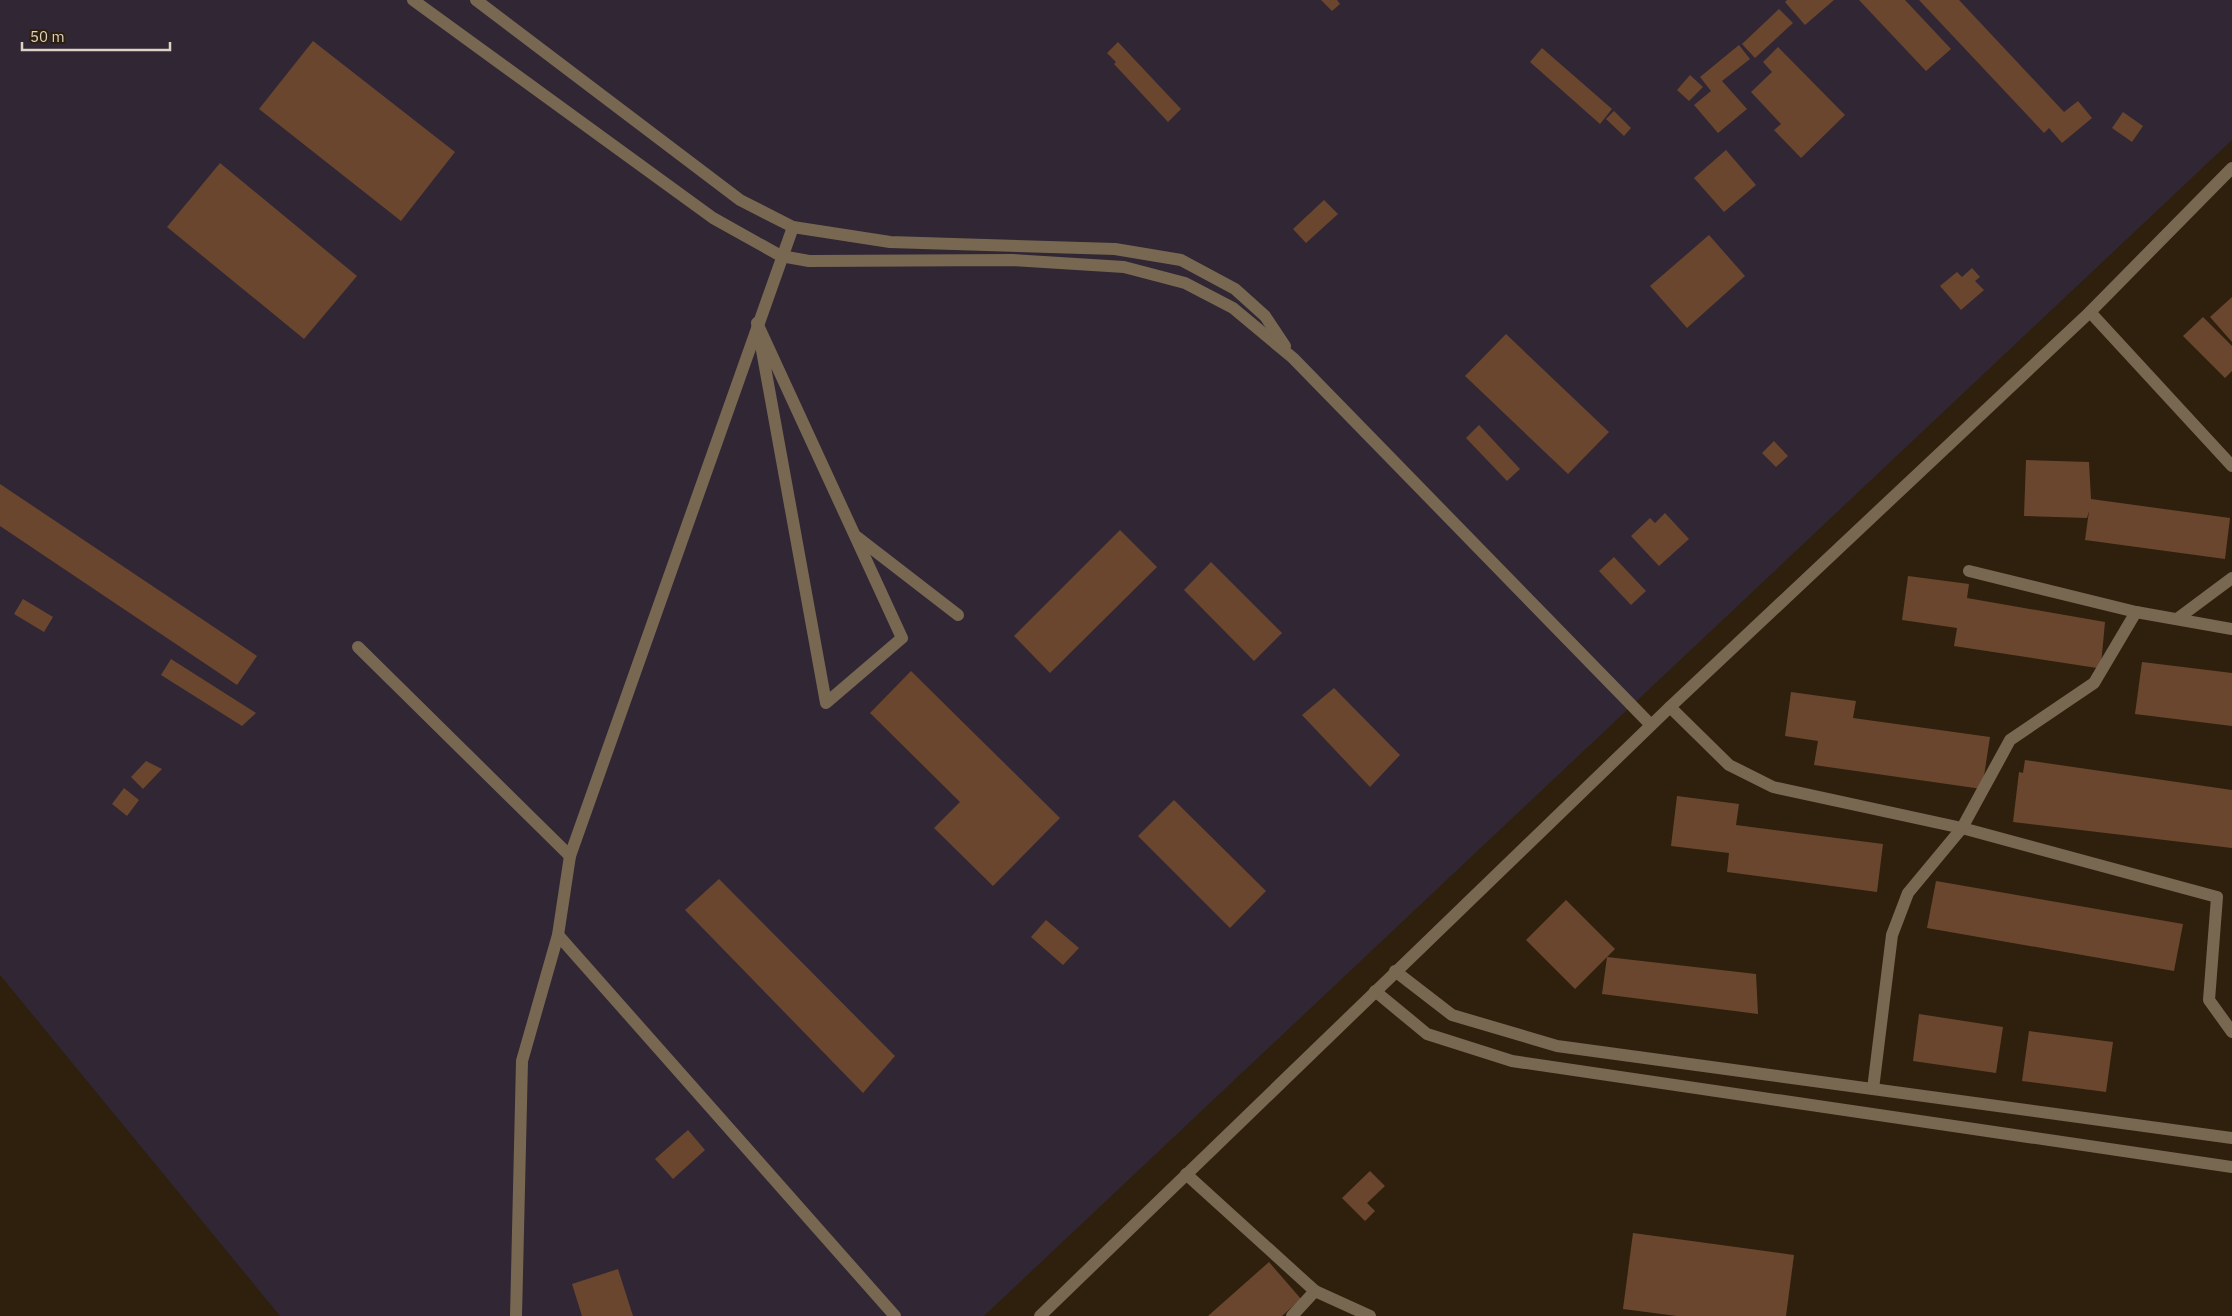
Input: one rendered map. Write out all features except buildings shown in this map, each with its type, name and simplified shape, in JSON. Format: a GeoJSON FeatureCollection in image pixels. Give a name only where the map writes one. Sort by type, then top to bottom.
{"type":"FeatureCollection","features":[{"type":"Feature","properties":{"kind":"street"},"geometry":{"type":"LineString","coordinates":[[413,0],[713,218],[781,256],[809,261],[1012,260],[1124,267],[1185,283],[1233,308],[1293,358],[1651,725]]}},
{"type":"Feature","properties":{"kind":"street"},"geometry":{"type":"LineString","coordinates":[[476,0],[740,200],[793,227],[890,242],[1115,249],[1181,260],[1235,289],[1265,316],[1293,358]]}},
{"type":"Feature","properties":{"kind":"street"},"geometry":{"type":"LineString","coordinates":[[1040,1316],[1651,725],[2090,312],[2232,168]]}},
{"type":"Feature","properties":{"kind":"street"},"geometry":{"type":"LineString","coordinates":[[516,1316],[522,1060],[558,935],[570,856],[781,256],[793,227]]}},
{"type":"Feature","properties":{"kind":"street"},"geometry":{"type":"LineString","coordinates":[[2090,312],[2232,466]]}},
{"type":"Feature","properties":{"kind":"street"},"geometry":{"type":"LineString","coordinates":[[758,323],[902,638],[826,703],[758,323]]}},
{"type":"Feature","properties":{"kind":"street"},"geometry":{"type":"LineString","coordinates":[[855,535],[958,615]]}},
{"type":"Feature","properties":{"kind":"street"},"geometry":{"type":"LineString","coordinates":[[1969,571],[2136,612],[2232,629]]}},
{"type":"Feature","properties":{"kind":"street"},"geometry":{"type":"LineString","coordinates":[[2177,619],[2232,578]]}},
{"type":"Feature","properties":{"kind":"street"},"geometry":{"type":"LineString","coordinates":[[1873,1089],[1892,935],[1908,893],[1962,828],[2010,740],[2094,684],[2136,612]]}},
{"type":"Feature","properties":{"kind":"street"},"geometry":{"type":"LineString","coordinates":[[358,647],[570,856]]}},
{"type":"Feature","properties":{"kind":"street"},"geometry":{"type":"LineString","coordinates":[[1670,707],[1730,765],[1773,788],[1962,828],[2217,897],[2209,1000],[2232,1032]]}},
{"type":"Feature","properties":{"kind":"street"},"geometry":{"type":"LineString","coordinates":[[558,935],[896,1316]]}},
{"type":"Feature","properties":{"kind":"street"},"geometry":{"type":"LineString","coordinates":[[1396,971],[1452,1015],[1557,1046],[2232,1138]]}},
{"type":"Feature","properties":{"kind":"street"},"geometry":{"type":"LineString","coordinates":[[1375,991],[1427,1034],[1512,1061],[2232,1167]]}},
{"type":"Feature","properties":{"kind":"street"},"geometry":{"type":"LineString","coordinates":[[1186,1174],[1315,1291],[1370,1316]]}},
{"type":"Feature","properties":{"kind":"street"},"geometry":{"type":"LineString","coordinates":[[1292,1316],[1315,1291]]}},
{"type":"Feature","properties":{"kind":"shaded area"},"geometry":{"type":"Polygon","coordinates":[[[0,0],[2232,0],[2232,140],[984,1316],[280,1316],[0,975],[0,0]]]}}]}
